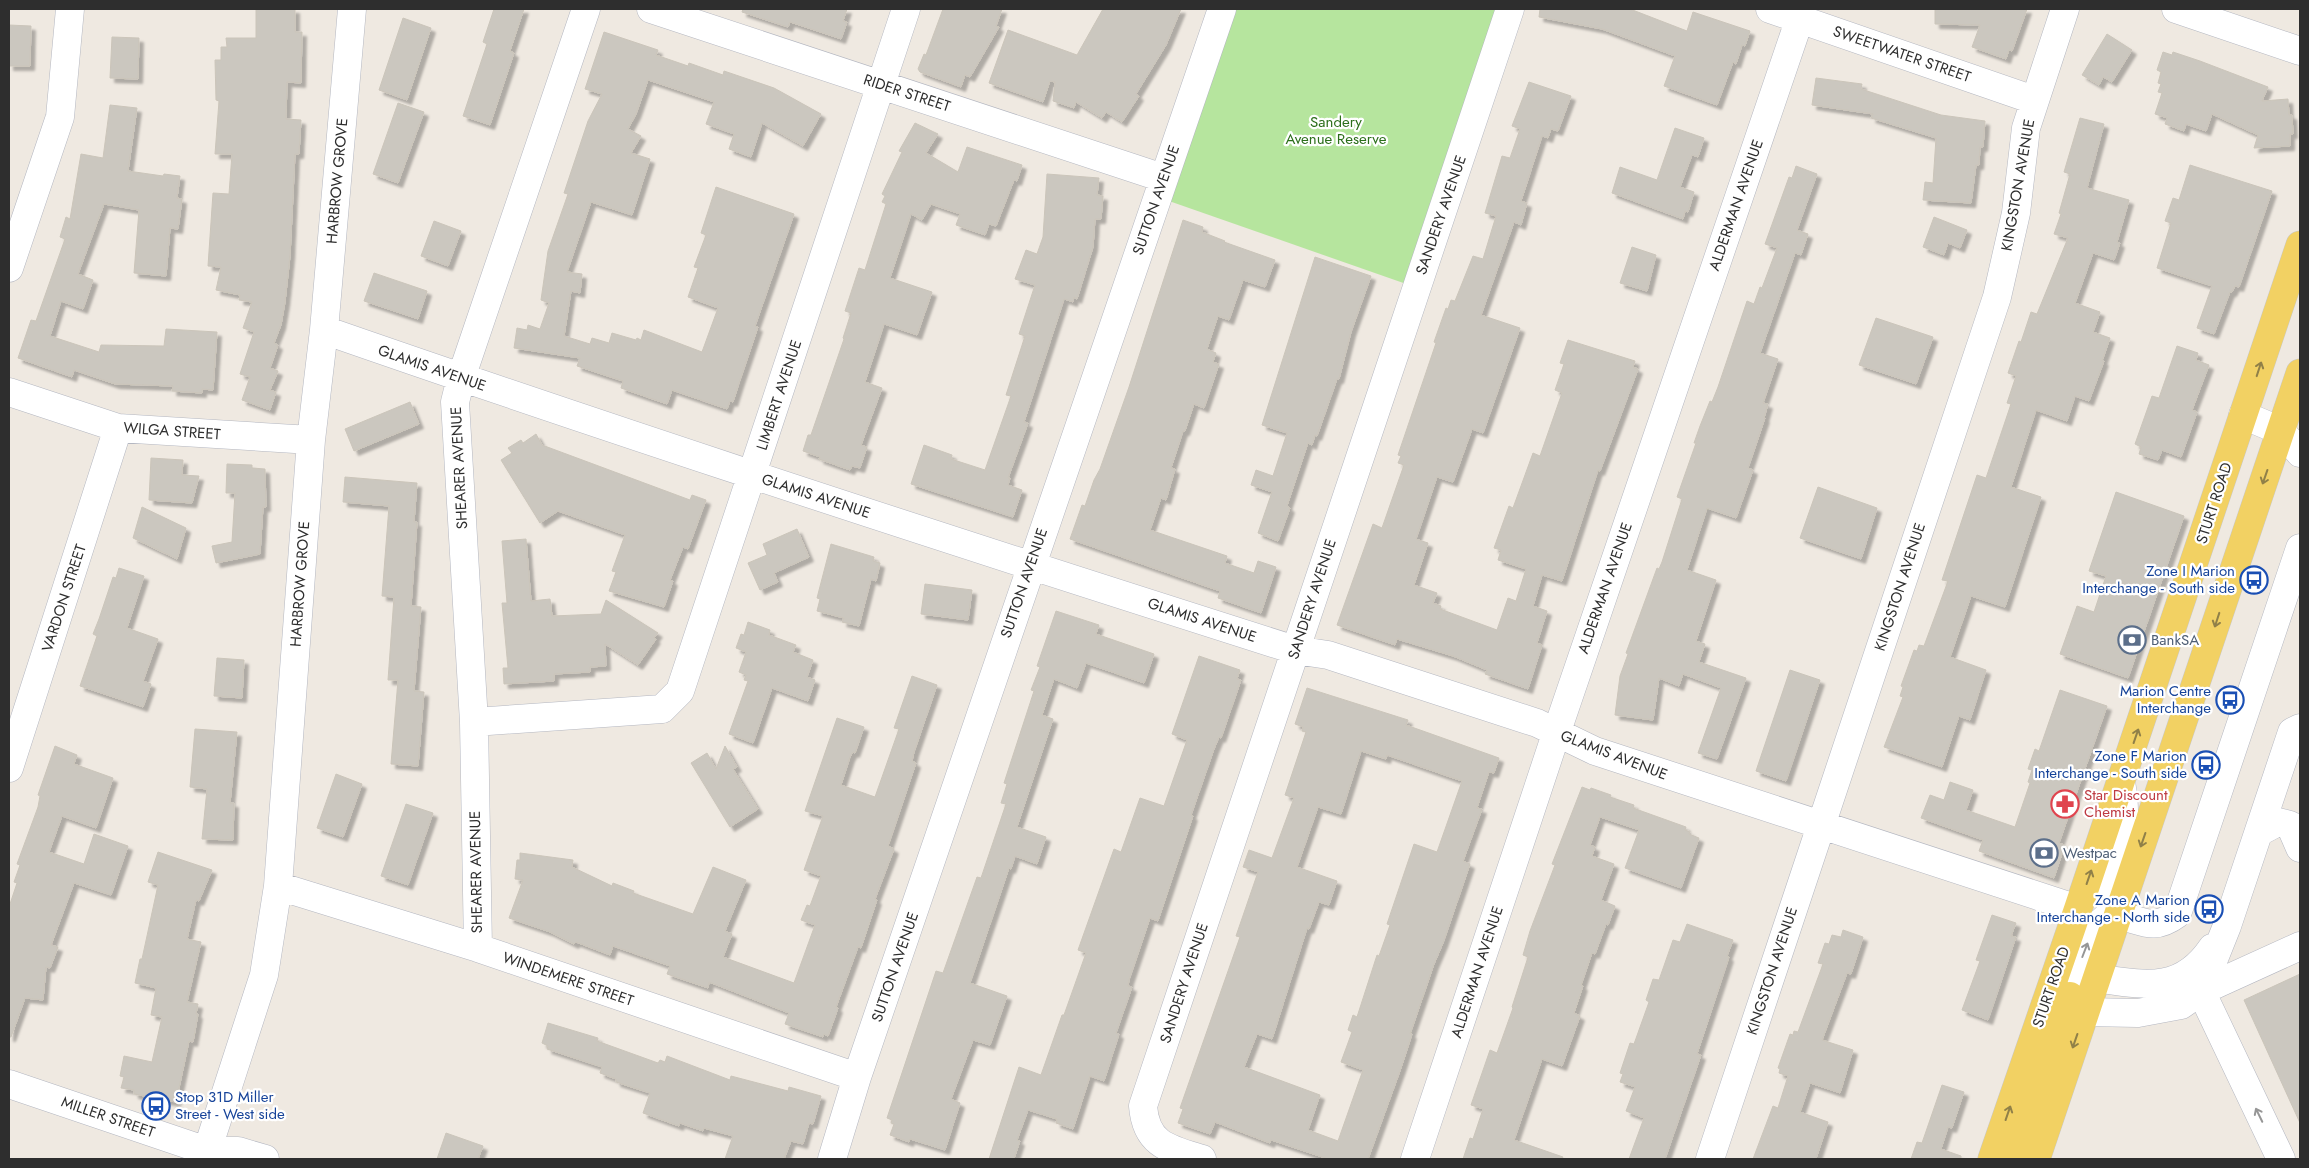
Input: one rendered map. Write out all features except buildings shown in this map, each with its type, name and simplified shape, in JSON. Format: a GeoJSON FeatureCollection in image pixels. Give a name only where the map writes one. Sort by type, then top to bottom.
{"type":"FeatureCollection","features":[{"type":"Feature","properties":{"kind":"main road","name":"STURT ROAD"},"geometry":{"type":"LineString","coordinates":[[1992,1159],[2121,782],[2300,245]]}},
{"type":"Feature","properties":{"kind":"main road"},"geometry":{"type":"LineString","coordinates":[[2096,978],[2300,373]]}},
{"type":"Feature","properties":{"kind":"main road"},"geometry":{"type":"LineString","coordinates":[[2013,1159],[2077,1004]]}},
{"type":"Feature","properties":{"kind":"main road"},"geometry":{"type":"LineString","coordinates":[[2036,1159],[2077,1004]]}},
{"type":"Feature","properties":{"kind":"street"},"geometry":{"type":"LineString","coordinates":[[9,268],[60,117],[70,9]]}},
{"type":"Feature","properties":{"kind":"street","name":"HARBROW GROVE"},"geometry":{"type":"LineString","coordinates":[[211,1155],[264,976],[278,886],[311,440],[324,330],[352,9]]}},
{"type":"Feature","properties":{"kind":"street","name":"SHEARER AVENUE"},"geometry":{"type":"LineString","coordinates":[[478,948],[474,722],[455,402],[461,378],[586,9]]}},
{"type":"Feature","properties":{"kind":"street","name":"RIDER STREET"},"geometry":{"type":"LineString","coordinates":[[651,9],[1163,178]]}},
{"type":"Feature","properties":{"kind":"street","name":"LIMBERT AVENUE"},"geometry":{"type":"LineString","coordinates":[[474,722],[662,709],[672,701],[680,690],[906,9]]}},
{"type":"Feature","properties":{"kind":"street","name":"SUTTON AVENUE"},"geometry":{"type":"LineString","coordinates":[[832,1159],[857,1077],[1030,566],[1222,9]]}},
{"type":"Feature","properties":{"kind":"street","name":"SANDERY AVENUE"},"geometry":{"type":"LineString","coordinates":[[1202,1159],[1159,1143],[1149,1132],[1144,1120],[1144,1106],[1510,9]]}},
{"type":"Feature","properties":{"kind":"street","name":"SWEETWATER STREET"},"geometry":{"type":"LineString","coordinates":[[1770,9],[2034,100]]}},
{"type":"Feature","properties":{"kind":"street","name":"KINGSTON AVENUE"},"geometry":{"type":"LineString","coordinates":[[1710,1159],[1997,297],[2016,213],[2026,128],[2065,9]]}},
{"type":"Feature","properties":{"kind":"street"},"geometry":{"type":"LineString","coordinates":[[2176,9],[2300,51]]}},
{"type":"Feature","properties":{"kind":"street","name":"ALDERMAN AVENUE"},"geometry":{"type":"LineString","coordinates":[[1415,1159],[1556,734],[1800,18]]}},
{"type":"Feature","properties":{"kind":"street","name":"GLAMIS AVENUE"},"geometry":{"type":"LineString","coordinates":[[324,330],[461,378],[1030,566],[1295,650],[1328,655],[1537,723],[1595,752],[2078,909]]}},
{"type":"Feature","properties":{"kind":"street","name":"WILGA STREET"},"geometry":{"type":"LineString","coordinates":[[9,392],[118,428],[311,440]]}},
{"type":"Feature","properties":{"kind":"street"},"geometry":{"type":"LineString","coordinates":[[2243,415],[2281,431],[2300,453]]}},
{"type":"Feature","properties":{"kind":"street","name":"VARDON STREET"},"geometry":{"type":"LineString","coordinates":[[9,768],[17,717],[118,428]]}},
{"type":"Feature","properties":{"kind":"street"},"geometry":{"type":"LineString","coordinates":[[2077,1004],[2084,949],[2091,935],[2108,916],[2118,915],[2150,925],[2166,923],[2177,914],[2300,548]]}},
{"type":"Feature","properties":{"kind":"street"},"geometry":{"type":"LineString","coordinates":[[2280,1159],[2201,991],[2226,926],[2292,732],[2300,728]]}},
{"type":"Feature","properties":{"kind":"street"},"geometry":{"type":"LineString","coordinates":[[2118,915],[2111,906],[2109,888],[2124,814],[2121,782]]}},
{"type":"Feature","properties":{"kind":"street"},"geometry":{"type":"LineString","coordinates":[[2259,832],[2278,822],[2290,825],[2300,848]]}},
{"type":"Feature","properties":{"kind":"street","name":"WINDEMERE STREET"},"geometry":{"type":"LineString","coordinates":[[278,886],[478,948],[857,1077]]}},
{"type":"Feature","properties":{"kind":"street"},"geometry":{"type":"LineString","coordinates":[[2226,926],[2228,943],[2238,955],[2263,962]]}},
{"type":"Feature","properties":{"kind":"street"},"geometry":{"type":"LineString","coordinates":[[2096,978],[2147,986],[2172,982],[2191,972],[2204,960],[2226,926]]}},
{"type":"Feature","properties":{"kind":"street"},"geometry":{"type":"LineString","coordinates":[[2077,1004],[2138,1013],[2181,1004],[2201,991],[2300,946]]}},
{"type":"Feature","properties":{"kind":"street"},"geometry":{"type":"LineString","coordinates":[[2077,1004],[2096,978]]}},
{"type":"Feature","properties":{"kind":"street"},"geometry":{"type":"LineString","coordinates":[[2096,978],[2142,994],[2175,996],[2201,991]]}},
{"type":"Feature","properties":{"kind":"street","name":"MILLER STREET"},"geometry":{"type":"LineString","coordinates":[[9,1084],[211,1155],[238,1151],[266,1159]]}},
{"type":"Feature","properties":{"kind":"green space","name":"Sandery Avenue Reserve"},"geometry":{"type":"Polygon","coordinates":[[[1235,9],[1504,9],[1412,286],[1169,201],[1235,9]]]}},
{"type":"Feature","properties":{"kind":"place","name":"Zone I Marion Interchange - South side"},"geometry":{"type":"Point","coordinates":[2254,580]}},
{"type":"Feature","properties":{"kind":"place","name":"BankSA"},"geometry":{"type":"Point","coordinates":[2132,640]}},
{"type":"Feature","properties":{"kind":"place","name":"Marion Centre Interchange"},"geometry":{"type":"Point","coordinates":[2230,700]}},
{"type":"Feature","properties":{"kind":"place","name":"Zone F Marion Interchange - South side"},"geometry":{"type":"Point","coordinates":[2206,765]}},
{"type":"Feature","properties":{"kind":"place","name":"Star Discount Chemist"},"geometry":{"type":"Point","coordinates":[2065,804]}},
{"type":"Feature","properties":{"kind":"place","name":"Westpac"},"geometry":{"type":"Point","coordinates":[2044,853]}},
{"type":"Feature","properties":{"kind":"place","name":"Zone A Marion Interchange - North side"},"geometry":{"type":"Point","coordinates":[2209,909]}},
{"type":"Feature","properties":{"kind":"place","name":"Stop 31D Miller Street - West side"},"geometry":{"type":"Point","coordinates":[156,1106]}}]}
